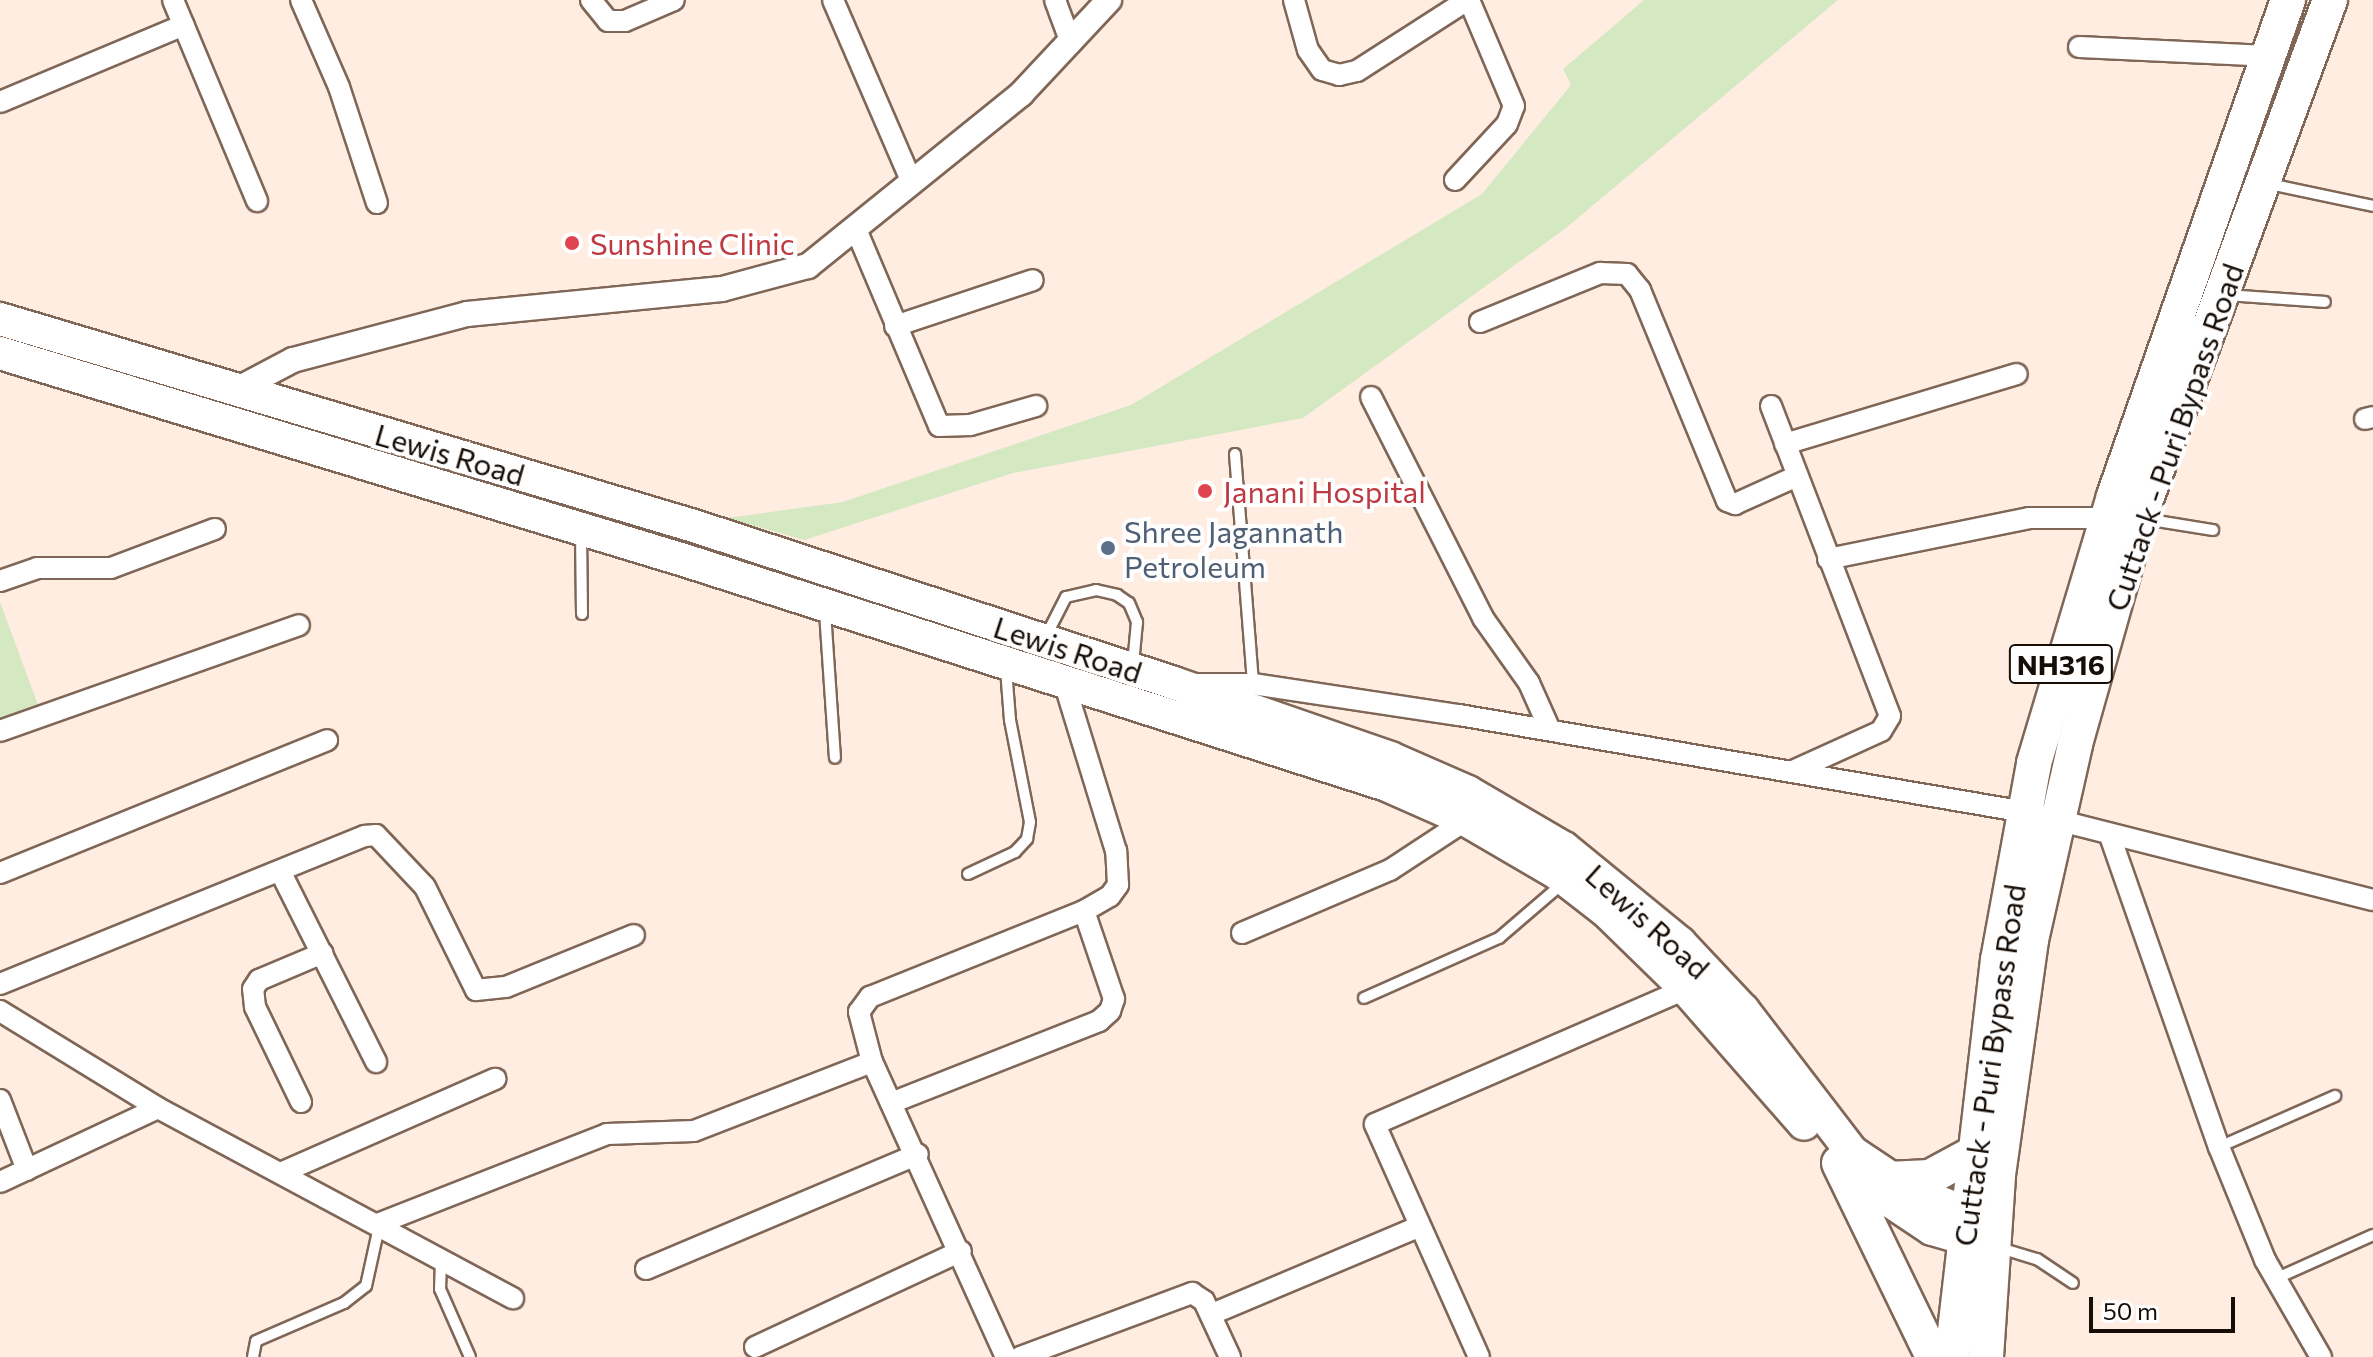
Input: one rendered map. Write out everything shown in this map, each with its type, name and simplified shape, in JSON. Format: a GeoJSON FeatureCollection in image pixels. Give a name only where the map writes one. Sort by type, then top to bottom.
{"type":"FeatureCollection","features":[{"type":"Feature","properties":{"kind":"highway","name":"Cuttack - Puri Bypass Road"},"geometry":{"type":"LineString","coordinates":[[1986,1357],[1981,1229],[1974,1153],[1998,960],[2034,763],[2123,518],[2288,0]]}},
{"type":"Feature","properties":{"kind":"highway","name":"Cuttack - Puri Bypass Road"},"geometry":{"type":"LineString","coordinates":[[1952,1357],[1981,1229],[1998,1175],[2031,940],[2060,820],[2123,518],[2222,294],[2330,0]]}},
{"type":"Feature","properties":{"kind":"highway"},"geometry":{"type":"LineString","coordinates":[[1887,1179],[1930,1177],[1974,1153]]}},
{"type":"Feature","properties":{"kind":"highway"},"geometry":{"type":"LineString","coordinates":[[1839,1163],[1933,1357]]}},
{"type":"Feature","properties":{"kind":"main road","name":"Lewis Road"},"geometry":{"type":"LineString","coordinates":[[0,319],[803,561],[1027,657],[1063,679],[1174,683],[1390,758],[1468,792],[1564,848],[1680,943],[1743,1010],[1852,1152],[1887,1179],[1981,1229]]}},
{"type":"Feature","properties":{"kind":"main road","name":"Lewis Road"},"geometry":{"type":"LineString","coordinates":[[0,353],[581,528],[825,606],[1126,683],[1466,820],[1566,880],[1686,989],[1839,1163],[1899,1210],[1981,1229]]}},
{"type":"Feature","properties":{"kind":"main road"},"geometry":{"type":"LineString","coordinates":[[357,461],[364,428]]}},
{"type":"Feature","properties":{"kind":"street"},"geometry":{"type":"LineString","coordinates":[[173,0],[257,201]]}},
{"type":"Feature","properties":{"kind":"street"},"geometry":{"type":"LineString","coordinates":[[301,0],[339,87],[377,203]]}},
{"type":"Feature","properties":{"kind":"street"},"geometry":{"type":"LineString","coordinates":[[591,0],[608,21],[625,21],[674,0]]}},
{"type":"Feature","properties":{"kind":"street"},"geometry":{"type":"LineString","coordinates":[[833,0],[911,180]]}},
{"type":"Feature","properties":{"kind":"street"},"geometry":{"type":"LineString","coordinates":[[1055,0],[1071,43]]}},
{"type":"Feature","properties":{"kind":"street"},"geometry":{"type":"LineString","coordinates":[[236,390],[293,360],[467,314],[722,289],[774,279],[808,266],[1021,94],[1109,0]]}},
{"type":"Feature","properties":{"kind":"street"},"geometry":{"type":"LineString","coordinates":[[1294,0],[1308,50],[1322,70],[1339,75],[1357,71],[1468,0],[1514,106],[1507,124],[1455,180]]}},
{"type":"Feature","properties":{"kind":"street"},"geometry":{"type":"LineString","coordinates":[[0,102],[184,25]]}},
{"type":"Feature","properties":{"kind":"street"},"geometry":{"type":"LineString","coordinates":[[2079,47],[2268,56]]}},
{"type":"Feature","properties":{"kind":"street"},"geometry":{"type":"LineString","coordinates":[[855,227],[939,426],[970,425],[1036,406]]}},
{"type":"Feature","properties":{"kind":"street"},"geometry":{"type":"LineString","coordinates":[[1480,322],[1600,273],[1627,274],[1640,290],[1727,501],[1735,504],[1797,476]]}},
{"type":"Feature","properties":{"kind":"street"},"geometry":{"type":"LineString","coordinates":[[895,326],[1033,280]]}},
{"type":"Feature","properties":{"kind":"street"},"geometry":{"type":"LineString","coordinates":[[1785,444],[2017,374]]}},
{"type":"Feature","properties":{"kind":"street"},"geometry":{"type":"LineString","coordinates":[[1371,397],[1483,618],[1529,683],[1550,730]]}},
{"type":"Feature","properties":{"kind":"street"},"geometry":{"type":"LineString","coordinates":[[1771,406],[1890,716],[1881,731],[1792,772]]}},
{"type":"Feature","properties":{"kind":"street"},"geometry":{"type":"LineString","coordinates":[[1828,559],[2029,518],[2123,518]]}},
{"type":"Feature","properties":{"kind":"street"},"geometry":{"type":"LineString","coordinates":[[0,581],[37,568],[111,568],[215,529]]}},
{"type":"Feature","properties":{"kind":"street"},"geometry":{"type":"LineString","coordinates":[[0,731],[299,625]]}},
{"type":"Feature","properties":{"kind":"street"},"geometry":{"type":"LineString","coordinates":[[1005,1357],[918,1154],[872,1062],[859,1012],[870,997],[1084,911],[1110,896],[1120,869],[1063,679]]}},
{"type":"Feature","properties":{"kind":"street"},"geometry":{"type":"LineString","coordinates":[[1174,683],[1253,684],[1550,730],[2025,812],[2110,836],[2373,900]]}},
{"type":"Feature","properties":{"kind":"street"},"geometry":{"type":"LineString","coordinates":[[0,873],[327,740]]}},
{"type":"Feature","properties":{"kind":"street"},"geometry":{"type":"LineString","coordinates":[[1242,933],[1390,870],[1466,820]]}},
{"type":"Feature","properties":{"kind":"street"},"geometry":{"type":"LineString","coordinates":[[0,984],[376,835],[425,887],[469,982],[486,993],[634,935]]}},
{"type":"Feature","properties":{"kind":"street"},"geometry":{"type":"LineString","coordinates":[[2110,836],[2219,1147],[2275,1279],[2321,1357]]}},
{"type":"Feature","properties":{"kind":"street"},"geometry":{"type":"LineString","coordinates":[[280,871],[376,1062]]}},
{"type":"Feature","properties":{"kind":"street"},"geometry":{"type":"LineString","coordinates":[[891,1103],[1099,1021],[1110,1011],[1114,999],[1084,911]]}},
{"type":"Feature","properties":{"kind":"street"},"geometry":{"type":"LineString","coordinates":[[301,1102],[255,1007],[253,989],[259,980],[323,953]]}},
{"type":"Feature","properties":{"kind":"street"},"geometry":{"type":"LineString","coordinates":[[1479,1357],[1377,1133],[1379,1121],[1686,989]]}},
{"type":"Feature","properties":{"kind":"street"},"geometry":{"type":"LineString","coordinates":[[0,1011],[158,1108],[380,1223],[441,1261],[513,1298]]}},
{"type":"Feature","properties":{"kind":"street"},"geometry":{"type":"LineString","coordinates":[[380,1223],[607,1134],[694,1131],[872,1062]]}},
{"type":"Feature","properties":{"kind":"street"},"geometry":{"type":"LineString","coordinates":[[283,1172],[495,1079]]}},
{"type":"Feature","properties":{"kind":"street"},"geometry":{"type":"LineString","coordinates":[[0,1100],[27,1170]]}},
{"type":"Feature","properties":{"kind":"street"},"geometry":{"type":"LineString","coordinates":[[0,1182],[158,1108]]}},
{"type":"Feature","properties":{"kind":"street"},"geometry":{"type":"LineString","coordinates":[[646,1269],[918,1154]]}},
{"type":"Feature","properties":{"kind":"street"},"geometry":{"type":"LineString","coordinates":[[1212,1314],[1418,1227]]}},
{"type":"Feature","properties":{"kind":"street"},"geometry":{"type":"LineString","coordinates":[[755,1347],[961,1251]]}},
{"type":"Feature","properties":{"kind":"street"},"geometry":{"type":"LineString","coordinates":[[1020,1357],[1179,1294],[1204,1301],[1230,1357]]}},
{"type":"Feature","properties":{"kind":"lane"},"geometry":{"type":"LineString","coordinates":[[2264,183],[2373,206]]}},
{"type":"Feature","properties":{"kind":"lane"},"geometry":{"type":"LineString","coordinates":[[2222,294],[2325,302]]}},
{"type":"Feature","properties":{"kind":"lane"},"geometry":{"type":"LineString","coordinates":[[1235,454],[1253,684]]}},
{"type":"Feature","properties":{"kind":"lane"},"geometry":{"type":"LineString","coordinates":[[2123,518],[2213,530]]}},
{"type":"Feature","properties":{"kind":"lane"},"geometry":{"type":"LineString","coordinates":[[581,528],[582,614]]}},
{"type":"Feature","properties":{"kind":"lane"},"geometry":{"type":"LineString","coordinates":[[968,874],[1015,852],[1027,839],[1030,822],[1010,720],[1027,657],[1066,597],[1096,590],[1117,595],[1129,603],[1137,622],[1126,683]]}},
{"type":"Feature","properties":{"kind":"lane"},"geometry":{"type":"LineString","coordinates":[[825,606],[835,758]]}},
{"type":"Feature","properties":{"kind":"lane"},"geometry":{"type":"LineString","coordinates":[[1364,998],[1499,938],[1566,880]]}},
{"type":"Feature","properties":{"kind":"lane"},"geometry":{"type":"LineString","coordinates":[[2219,1147],[2335,1096]]}},
{"type":"Feature","properties":{"kind":"lane"},"geometry":{"type":"LineString","coordinates":[[253,1357],[256,1341],[344,1303],[366,1286],[380,1223]]}},
{"type":"Feature","properties":{"kind":"lane"},"geometry":{"type":"LineString","coordinates":[[1981,1229],[2037,1259],[2073,1283]]}},
{"type":"Feature","properties":{"kind":"lane"},"geometry":{"type":"LineString","coordinates":[[2275,1279],[2373,1235]]}},
{"type":"Feature","properties":{"kind":"lane"},"geometry":{"type":"LineString","coordinates":[[441,1261],[440,1289],[470,1357]]}},
{"type":"Feature","properties":{"kind":"green space"},"geometry":{"type":"Polygon","coordinates":[[[1644,0],[1838,0],[1566,228],[1303,418],[1013,473],[804,540],[727,518],[843,502],[1131,405],[1482,194],[1571,85],[1563,69],[1644,0]]]}},
{"type":"Feature","properties":{"kind":"green space"},"geometry":{"type":"Polygon","coordinates":[[[0,602],[41,713],[0,729],[0,602]]]}},
{"type":"Feature","properties":{"kind":"place","name":"Sunshine Clinic"},"geometry":{"type":"Point","coordinates":[572,243]}},
{"type":"Feature","properties":{"kind":"place","name":"Janani Hospital"},"geometry":{"type":"Point","coordinates":[1205,491]}},
{"type":"Feature","properties":{"kind":"place","name":"Shree Jagannath Petroleum"},"geometry":{"type":"Point","coordinates":[1108,548]}}]}
